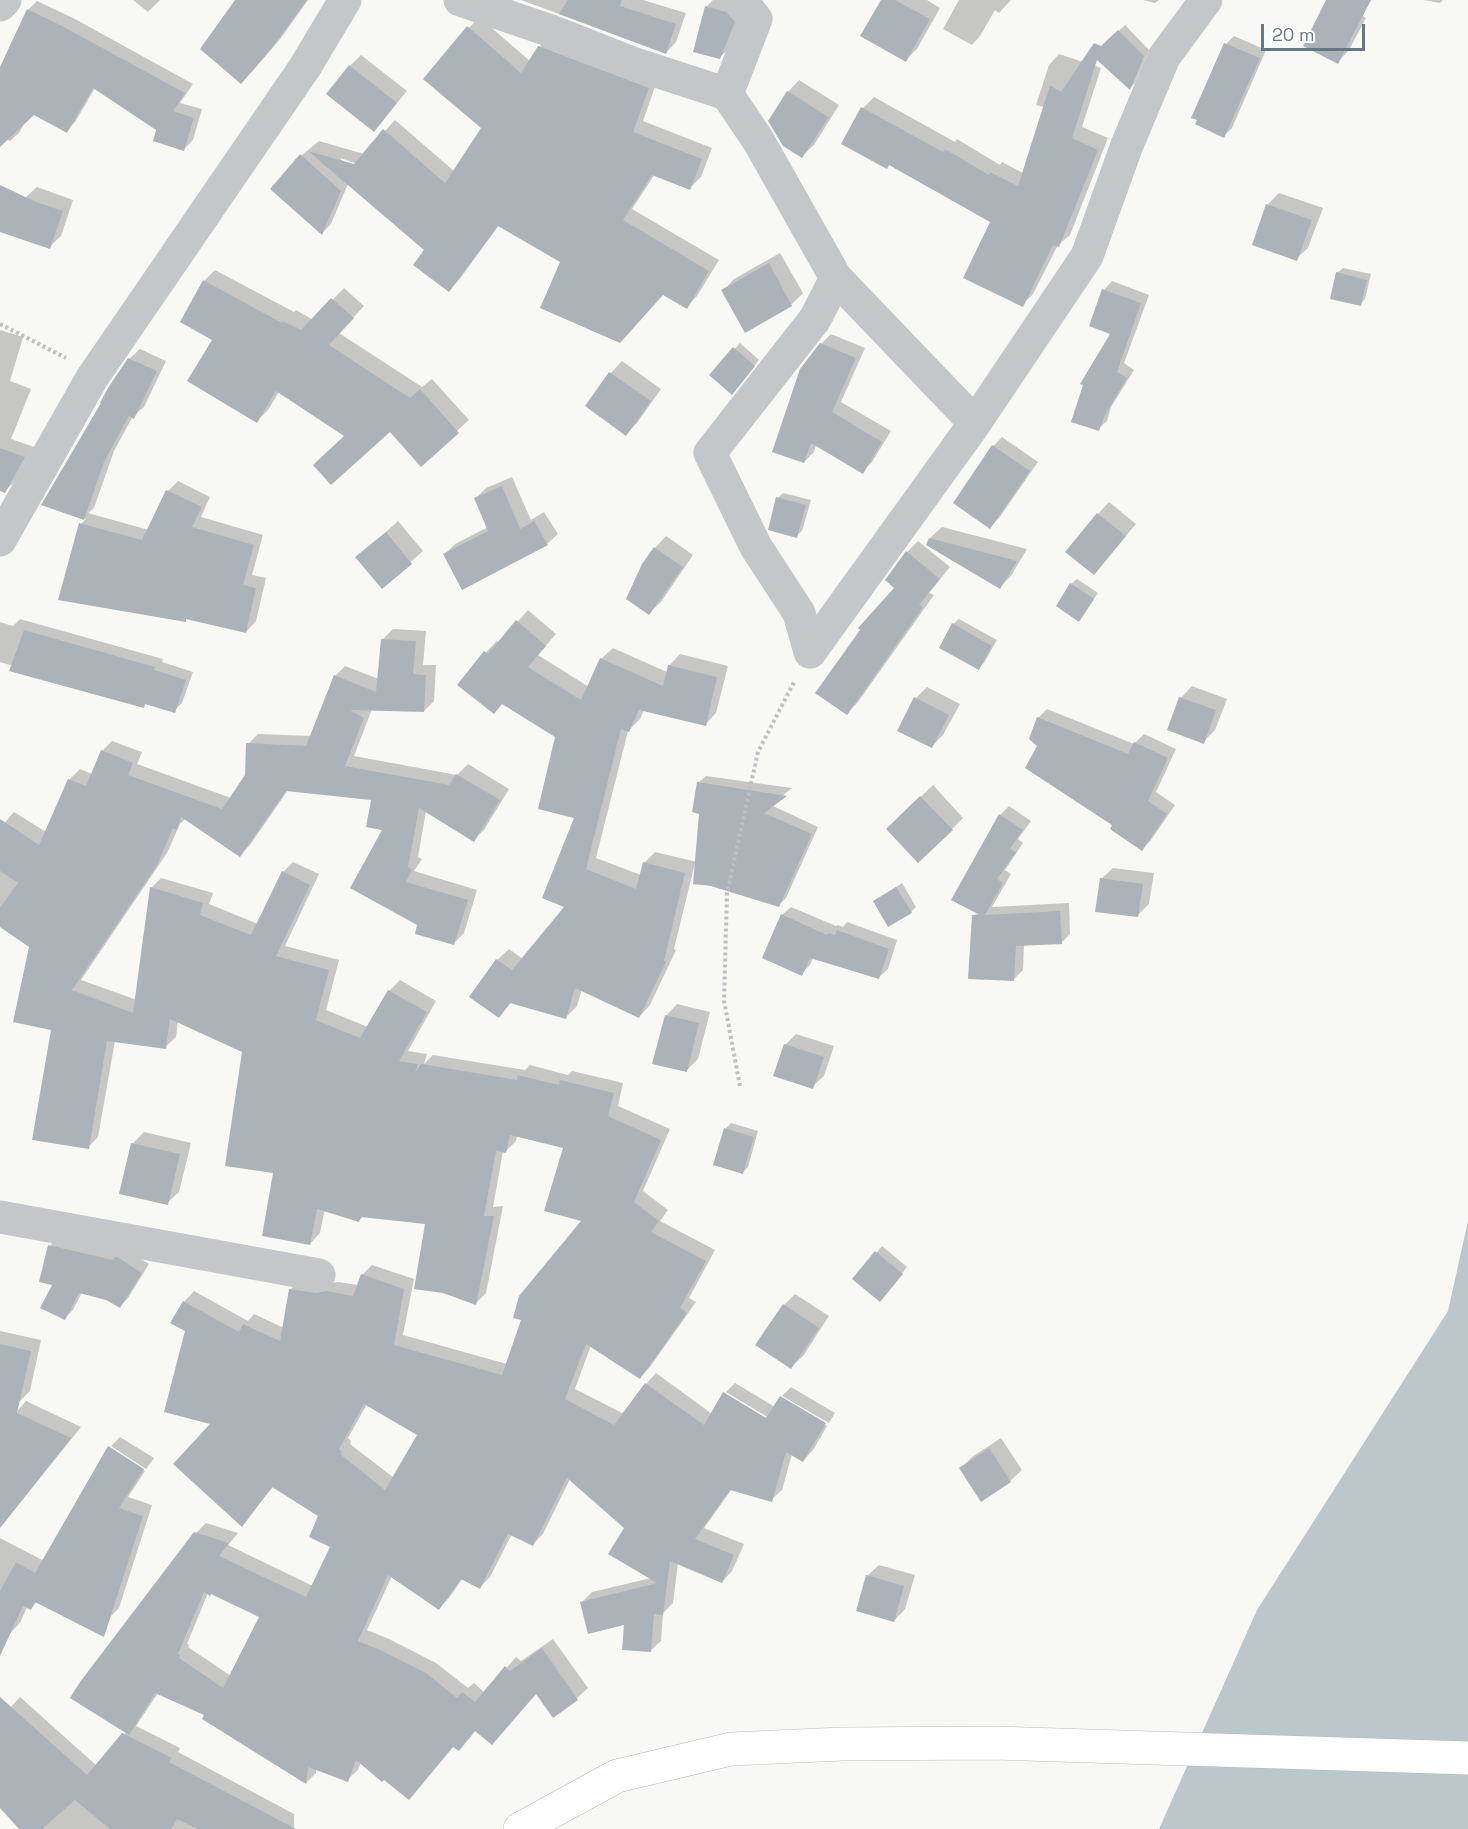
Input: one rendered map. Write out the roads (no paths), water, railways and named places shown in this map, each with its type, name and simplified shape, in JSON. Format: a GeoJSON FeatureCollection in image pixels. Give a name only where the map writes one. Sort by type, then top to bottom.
{"type":"FeatureCollection","features":[{"type":"Feature","properties":{"kind":"main road"},"geometry":{"type":"LineString","coordinates":[[520,1829],[617,1776],[731,1749],[842,1744],[995,1743],[1468,1758]]}},
{"type":"Feature","properties":{"kind":"street"},"geometry":{"type":"LineString","coordinates":[[0,5],[5,0]]}},
{"type":"Feature","properties":{"kind":"street"},"geometry":{"type":"LineString","coordinates":[[0,540],[92,378],[305,67],[345,0]]}},
{"type":"Feature","properties":{"kind":"street"},"geometry":{"type":"LineString","coordinates":[[460,0],[554,32],[635,64],[727,94],[758,140],[836,278],[975,423]]}},
{"type":"Feature","properties":{"kind":"street"},"geometry":{"type":"LineString","coordinates":[[727,94],[756,19],[741,0]]}},
{"type":"Feature","properties":{"kind":"street"},"geometry":{"type":"LineString","coordinates":[[836,278],[815,319],[710,453],[756,547],[799,613],[810,652],[975,423],[1087,256],[1127,145],[1164,57],[1206,0]]}},
{"type":"Feature","properties":{"kind":"street"},"geometry":{"type":"LineString","coordinates":[[0,1217],[319,1275]]}}]}
